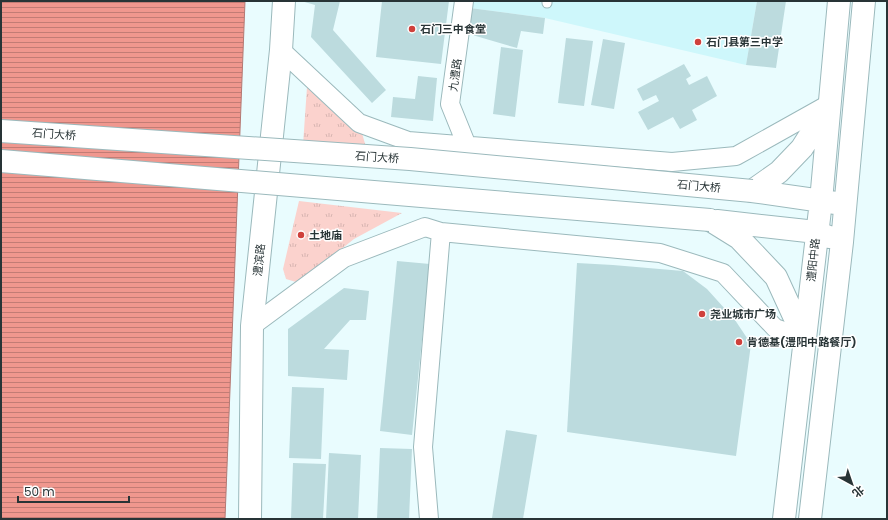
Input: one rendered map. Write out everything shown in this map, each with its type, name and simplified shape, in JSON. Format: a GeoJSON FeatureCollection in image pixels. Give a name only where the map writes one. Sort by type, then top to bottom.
{"type":"FeatureCollection","features":[{"type":"Feature","properties":{"kind":"main road","name":"澧滨路"},"geometry":{"type":"LineString","coordinates":[[250,519],[252,326],[281,50],[284,1]]}},
{"type":"Feature","properties":{"kind":"main road","name":"澧阳中路"},"geometry":{"type":"LineString","coordinates":[[784,519],[816,232],[821,201],[839,1]]}},
{"type":"Feature","properties":{"kind":"main road"},"geometry":{"type":"LineString","coordinates":[[810,519],[842,242],[864,1]]}},
{"type":"Feature","properties":{"kind":"main road"},"geometry":{"type":"LineString","coordinates":[[752,191],[780,172],[802,148],[829,104]]}},
{"type":"Feature","properties":{"kind":"main road","name":"石门大桥"},"geometry":{"type":"LineString","coordinates":[[1,131],[410,159],[752,191],[845,204]]}},
{"type":"Feature","properties":{"kind":"main road"},"geometry":{"type":"LineString","coordinates":[[1,161],[710,220],[816,232],[842,242]]}},
{"type":"Feature","properties":{"kind":"main road"},"geometry":{"type":"LineString","coordinates":[[710,220],[740,238],[776,277],[804,338]]}},
{"type":"Feature","properties":{"kind":"street","name":"九澧路"},"geometry":{"type":"LineString","coordinates":[[464,1],[450,104],[467,146]]}},
{"type":"Feature","properties":{"kind":"street"},"geometry":{"type":"LineString","coordinates":[[281,50],[359,122],[408,141],[672,162],[736,156],[829,104]]}},
{"type":"Feature","properties":{"kind":"street"},"geometry":{"type":"LineString","coordinates":[[252,326],[344,258],[425,227],[441,232],[660,253],[723,272],[775,328],[804,338]]}},
{"type":"Feature","properties":{"kind":"street"},"geometry":{"type":"LineString","coordinates":[[429,519],[423,447],[441,232]]}},
{"type":"Feature","properties":{"kind":"shaded area"},"geometry":{"type":"Polygon","coordinates":[[[1,1],[245,1],[225,519],[1,519],[1,1]]]}},
{"type":"Feature","properties":{"kind":"shaded area","name":"石门县第三中学"},"geometry":{"type":"Polygon","coordinates":[[[471,1],[757,1],[746,65],[545,18],[470,8],[471,1]]]}},
{"type":"Feature","properties":{"kind":"green space"},"geometry":{"type":"Polygon","coordinates":[[[313,85],[359,123],[366,147],[303,145],[307,87],[313,85]]]}},
{"type":"Feature","properties":{"kind":"green space"},"geometry":{"type":"Polygon","coordinates":[[[299,201],[402,213],[354,239],[320,266],[296,282],[286,279],[283,269],[299,201]]]}},
{"type":"Feature","properties":{"kind":"building"},"geometry":{"type":"Polygon","coordinates":[[[301,1],[340,1],[333,30],[386,90],[372,103],[311,37],[315,5],[301,1]]]}},
{"type":"Feature","properties":{"kind":"building","name":"石门三中食堂"},"geometry":{"type":"Polygon","coordinates":[[[382,1],[449,1],[441,64],[376,57],[382,1]]]}},
{"type":"Feature","properties":{"kind":"building"},"geometry":{"type":"Polygon","coordinates":[[[757,1],[786,1],[776,68],[746,65],[757,1]]]}},
{"type":"Feature","properties":{"kind":"building"},"geometry":{"type":"Polygon","coordinates":[[[470,8],[545,18],[543,34],[521,31],[517,48],[469,34],[470,8]]]}},
{"type":"Feature","properties":{"kind":"building"},"geometry":{"type":"Polygon","coordinates":[[[566,38],[593,41],[584,106],[558,103],[566,38]]]}},
{"type":"Feature","properties":{"kind":"building"},"geometry":{"type":"Polygon","coordinates":[[[603,39],[625,43],[614,109],[591,105],[603,39]]]}},
{"type":"Feature","properties":{"kind":"building"},"geometry":{"type":"Polygon","coordinates":[[[501,47],[523,50],[515,117],[493,114],[501,47]]]}},
{"type":"Feature","properties":{"kind":"building"},"geometry":{"type":"Polygon","coordinates":[[[684,64],[691,76],[686,79],[689,85],[707,76],[717,96],[692,110],[697,120],[680,129],[673,117],[648,130],[638,112],[659,101],[656,95],[643,101],[637,89],[684,64]]]}},
{"type":"Feature","properties":{"kind":"building"},"geometry":{"type":"Polygon","coordinates":[[[418,76],[437,78],[433,121],[391,117],[393,97],[415,99],[418,76]]]}},
{"type":"Feature","properties":{"kind":"building"},"geometry":{"type":"Polygon","coordinates":[[[397,261],[430,264],[412,435],[380,431],[397,261]]]}},
{"type":"Feature","properties":{"kind":"building"},"geometry":{"type":"Polygon","coordinates":[[[577,263],[683,271],[707,289],[735,320],[751,344],[736,456],[567,432],[577,263]]]}},
{"type":"Feature","properties":{"kind":"building"},"geometry":{"type":"Polygon","coordinates":[[[344,288],[369,291],[366,320],[350,320],[324,349],[349,350],[347,380],[288,376],[288,329],[344,288]]]}},
{"type":"Feature","properties":{"kind":"building"},"geometry":{"type":"Polygon","coordinates":[[[292,387],[324,388],[321,459],[289,458],[292,387]]]}},
{"type":"Feature","properties":{"kind":"building"},"geometry":{"type":"Polygon","coordinates":[[[506,430],[537,435],[523,519],[492,518],[506,430]]]}},
{"type":"Feature","properties":{"kind":"building"},"geometry":{"type":"Polygon","coordinates":[[[380,448],[412,449],[409,519],[377,519],[380,448]]]}},
{"type":"Feature","properties":{"kind":"building"},"geometry":{"type":"Polygon","coordinates":[[[329,453],[361,455],[358,519],[326,519],[329,453]]]}},
{"type":"Feature","properties":{"kind":"building"},"geometry":{"type":"Polygon","coordinates":[[[293,463],[326,464],[323,519],[291,519],[293,463]]]}},
{"type":"Feature","properties":{"kind":"place","name":"石门三中食堂"},"geometry":{"type":"Point","coordinates":[412,29]}},
{"type":"Feature","properties":{"kind":"place","name":"石门县第三中学"},"geometry":{"type":"Point","coordinates":[698,42]}},
{"type":"Feature","properties":{"kind":"place","name":"土地庙"},"geometry":{"type":"Point","coordinates":[301,235]}},
{"type":"Feature","properties":{"kind":"place","name":"尧业城市广场"},"geometry":{"type":"Point","coordinates":[702,314]}},
{"type":"Feature","properties":{"kind":"place","name":"肯德基(澧阳中路餐厅)"},"geometry":{"type":"Point","coordinates":[739,342]}}]}
